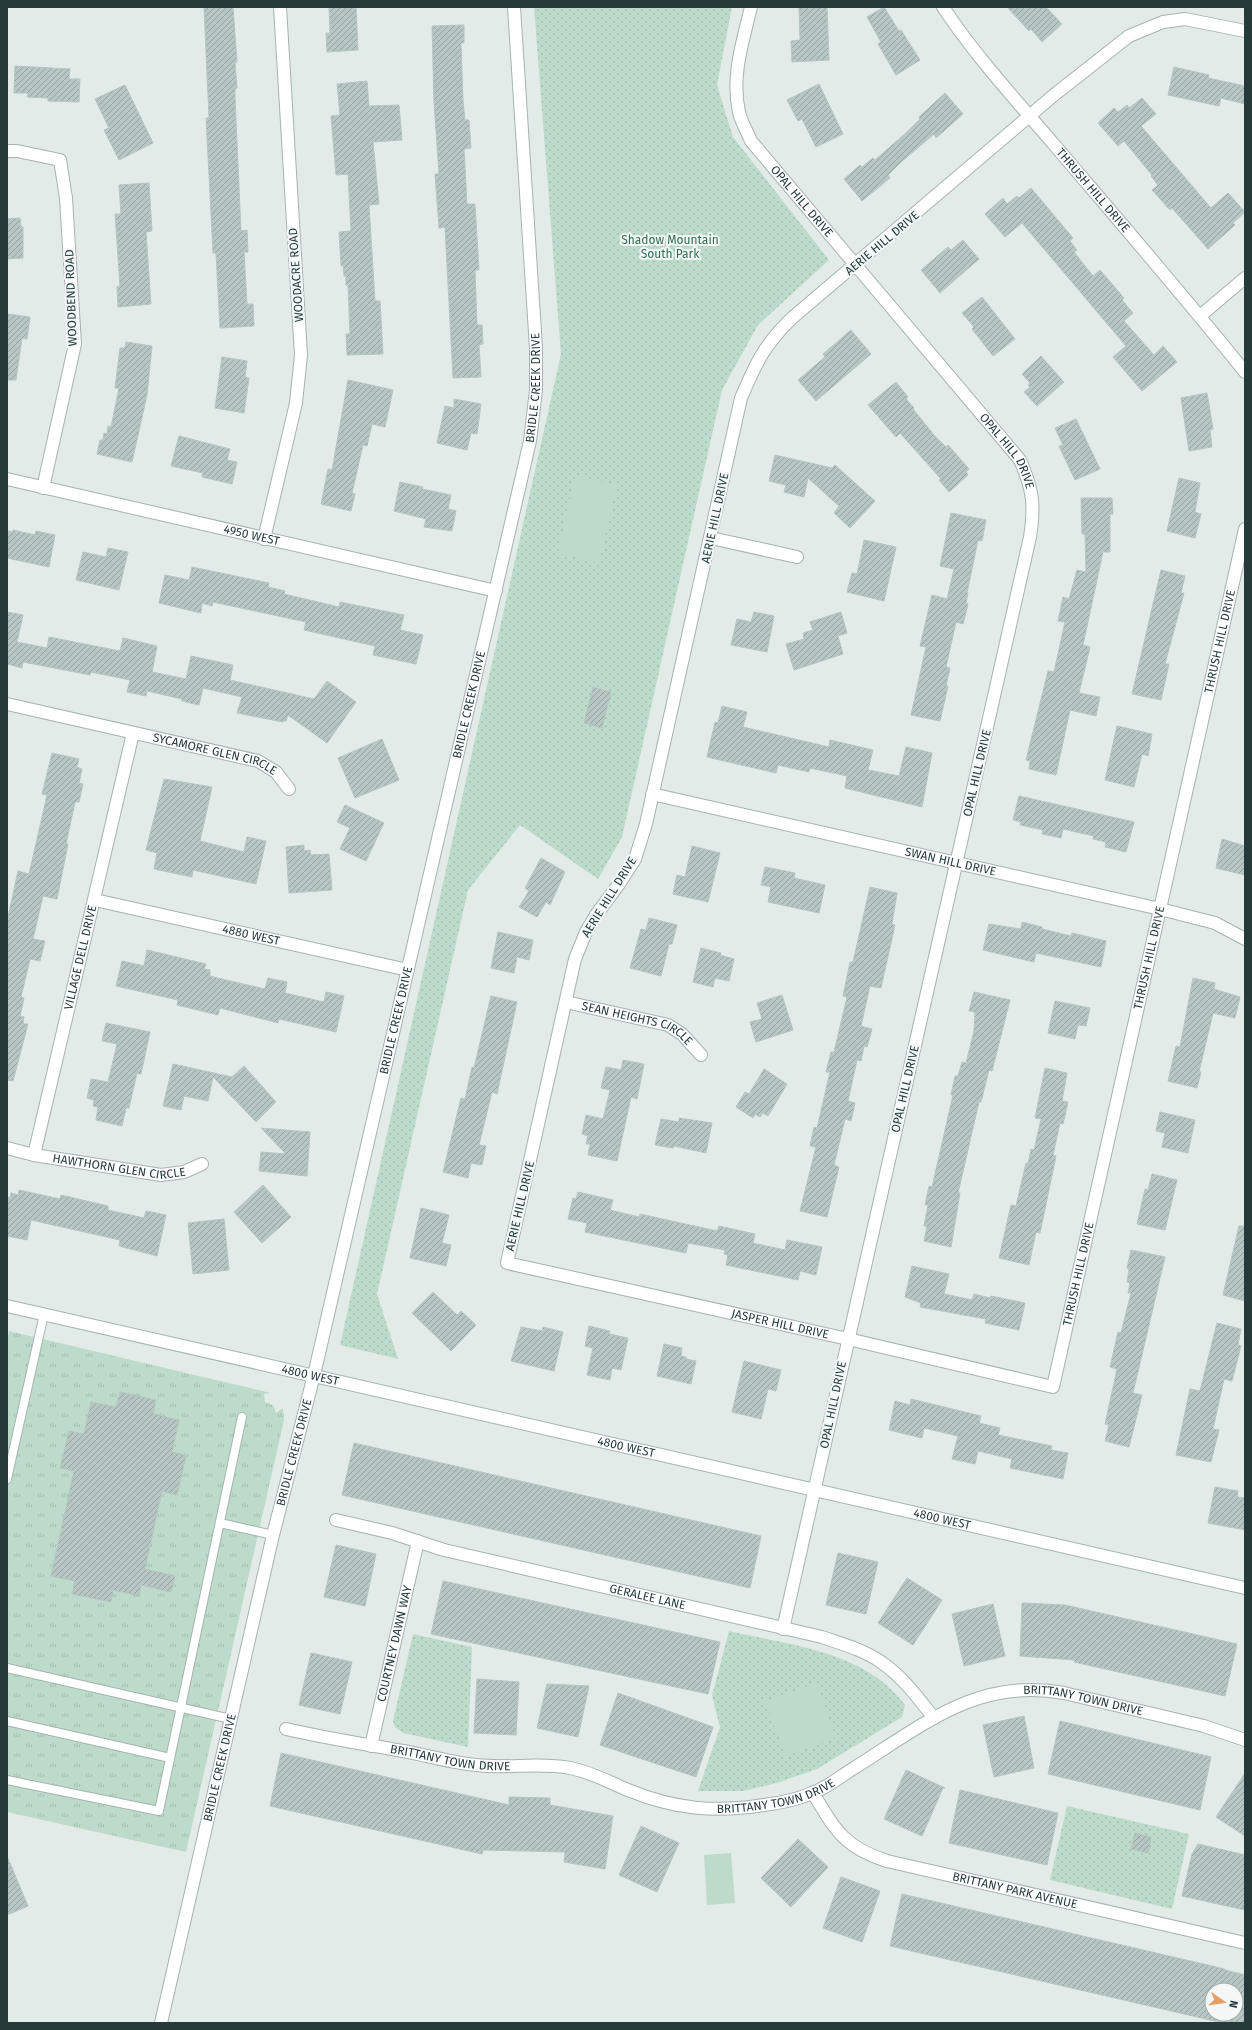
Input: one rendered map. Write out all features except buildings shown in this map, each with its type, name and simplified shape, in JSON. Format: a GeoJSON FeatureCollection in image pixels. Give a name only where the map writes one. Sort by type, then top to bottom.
{"type":"FeatureCollection","features":[{"type":"Feature","properties":{"kind":"street","name":"WOODACRE ROAD"},"geometry":{"type":"LineString","coordinates":[[264,539],[296,403],[301,355],[280,7]]}},
{"type":"Feature","properties":{"kind":"street","name":"BRIDLE CREEK DRIVE"},"geometry":{"type":"LineString","coordinates":[[161,2023],[273,1535],[314,1375],[530,441],[536,390],[534,313],[514,7]]}},
{"type":"Feature","properties":{"kind":"street","name":"OPAL HILL DRIVE"},"geometry":{"type":"LineString","coordinates":[[751,7],[738,63],[736,86],[739,113],[751,141],[1020,460],[1033,494],[1033,518],[1030,537],[848,1339],[784,1629]]}},
{"type":"Feature","properties":{"kind":"street","name":"THRUSH HILL DRIVE"},"geometry":{"type":"LineString","coordinates":[[943,7],[957,28],[1200,316],[1245,372]]}},
{"type":"Feature","properties":{"kind":"street","name":"AERIE HILL DRIVE"},"geometry":{"type":"LineString","coordinates":[[507,1263],[575,960],[586,932],[619,884],[634,859],[646,824],[741,398],[755,364],[773,337],[792,318],[1030,116],[1108,51],[1129,36],[1145,28],[1185,19],[1245,31]]}},
{"type":"Feature","properties":{"kind":"street","name":"WOODBEND ROAD"},"geometry":{"type":"LineString","coordinates":[[7,150],[60,160],[66,198],[75,344],[43,488]]}},
{"type":"Feature","properties":{"kind":"street"},"geometry":{"type":"LineString","coordinates":[[1200,316],[1245,278]]}},
{"type":"Feature","properties":{"kind":"street","name":"4950 WEST"},"geometry":{"type":"LineString","coordinates":[[7,479],[496,591]]}},
{"type":"Feature","properties":{"kind":"street","name":"THRUSH HILL DRIVE"},"geometry":{"type":"LineString","coordinates":[[1053,1387],[1245,529]]}},
{"type":"Feature","properties":{"kind":"street"},"geometry":{"type":"LineString","coordinates":[[711,538],[797,557]]}},
{"type":"Feature","properties":{"kind":"street","name":"SYCAMORE GLEN CIRCLE"},"geometry":{"type":"LineString","coordinates":[[7,704],[258,761],[276,772],[289,789]]}},
{"type":"Feature","properties":{"kind":"street","name":"VILLAGE DELL DRIVE"},"geometry":{"type":"LineString","coordinates":[[34,1155],[133,733]]}},
{"type":"Feature","properties":{"kind":"street","name":"SWAN HILL DRIVE"},"geometry":{"type":"LineString","coordinates":[[652,794],[1160,909],[1215,924],[1245,939]]}},
{"type":"Feature","properties":{"kind":"street","name":"4880 WEST"},"geometry":{"type":"LineString","coordinates":[[95,900],[408,970]]}},
{"type":"Feature","properties":{"kind":"street","name":"SEAN HEIGHTS CIRCLE"},"geometry":{"type":"LineString","coordinates":[[566,1002],[668,1025],[682,1034],[701,1055]]}},
{"type":"Feature","properties":{"kind":"street"},"geometry":{"type":"LineString","coordinates":[[7,1148],[34,1155]]}},
{"type":"Feature","properties":{"kind":"street","name":"HAWTHORN GLEN CIRCLE"},"geometry":{"type":"LineString","coordinates":[[34,1155],[160,1175],[184,1172],[202,1164]]}},
{"type":"Feature","properties":{"kind":"street","name":"JASPER HILL DRIVE"},"geometry":{"type":"LineString","coordinates":[[507,1263],[848,1339],[1053,1387]]}},
{"type":"Feature","properties":{"kind":"street","name":"4800 WEST"},"geometry":{"type":"LineString","coordinates":[[7,1306],[1245,1588]]}},
{"type":"Feature","properties":{"kind":"street","name":"GERALEE LANE"},"geometry":{"type":"LineString","coordinates":[[336,1520],[392,1533],[444,1550],[822,1637],[855,1648],[881,1662],[907,1684],[934,1718]]}},
{"type":"Feature","properties":{"kind":"street","name":"COURTNEY DAWN WAY"},"geometry":{"type":"LineString","coordinates":[[371,1746],[418,1541]]}},
{"type":"Feature","properties":{"kind":"street","name":"BRITTANY TOWN DRIVE"},"geometry":{"type":"LineString","coordinates":[[286,1729],[474,1765],[569,1768],[591,1774],[654,1800],[710,1810],[737,1809],[766,1805],[813,1793],[934,1718],[963,1703],[987,1694],[1021,1689],[1042,1689],[1196,1724],[1235,1735],[1245,1740]]}},
{"type":"Feature","properties":{"kind":"street","name":"BRITTANY PARK AVENUE"},"geometry":{"type":"LineString","coordinates":[[813,1793],[827,1817],[844,1840],[865,1854],[887,1861],[1245,1943]]}},
{"type":"Feature","properties":{"kind":"lane"},"geometry":{"type":"LineString","coordinates":[[7,1478],[44,1314]]}},
{"type":"Feature","properties":{"kind":"lane"},"geometry":{"type":"LineString","coordinates":[[7,1780],[159,1811],[242,1416]]}},
{"type":"Feature","properties":{"kind":"lane"},"geometry":{"type":"LineString","coordinates":[[220,1523],[273,1535]]}},
{"type":"Feature","properties":{"kind":"lane"},"geometry":{"type":"LineString","coordinates":[[7,1668],[231,1719]]}},
{"type":"Feature","properties":{"kind":"lane"},"geometry":{"type":"LineString","coordinates":[[7,1720],[170,1758]]}},
{"type":"Feature","properties":{"kind":"green space","name":"Shadow Mountain South Park"},"geometry":{"type":"Polygon","coordinates":[[[534,7],[732,7],[717,85],[733,137],[829,260],[758,325],[722,390],[622,837],[598,879],[520,825],[468,890],[377,1294],[398,1359],[340,1345],[561,354],[534,7]]]}},
{"type":"Feature","properties":{"kind":"green space"},"geometry":{"type":"Polygon","coordinates":[[[575,476],[617,485],[599,563],[558,553],[575,476]]]}},
{"type":"Feature","properties":{"kind":"green space"},"geometry":{"type":"Polygon","coordinates":[[[9,1331],[271,1393],[264,1394],[265,1402],[273,1405],[276,1413],[283,1408],[284,1420],[186,1852],[7,1812],[7,1342],[9,1331]]]}},
{"type":"Feature","properties":{"kind":"green space"},"geometry":{"type":"Polygon","coordinates":[[[729,1631],[801,1646],[848,1662],[869,1673],[889,1687],[905,1705],[902,1717],[817,1769],[777,1783],[743,1791],[698,1791],[720,1727],[712,1696],[729,1631]]]}},
{"type":"Feature","properties":{"kind":"green space"},"geometry":{"type":"Polygon","coordinates":[[[413,1634],[472,1647],[468,1747],[403,1733],[395,1727],[393,1721],[413,1634]]]}},
{"type":"Feature","properties":{"kind":"green space"},"geometry":{"type":"Polygon","coordinates":[[[816,1683],[836,1737],[786,1756],[765,1702],[816,1683]]]}},
{"type":"Feature","properties":{"kind":"green space"},"geometry":{"type":"Polygon","coordinates":[[[1067,1806],[1189,1834],[1172,1909],[1050,1880],[1067,1806]]]}},
{"type":"Feature","properties":{"kind":"green space"},"geometry":{"type":"Polygon","coordinates":[[[731,1853],[735,1903],[707,1905],[704,1855],[731,1853]]]}}]}
